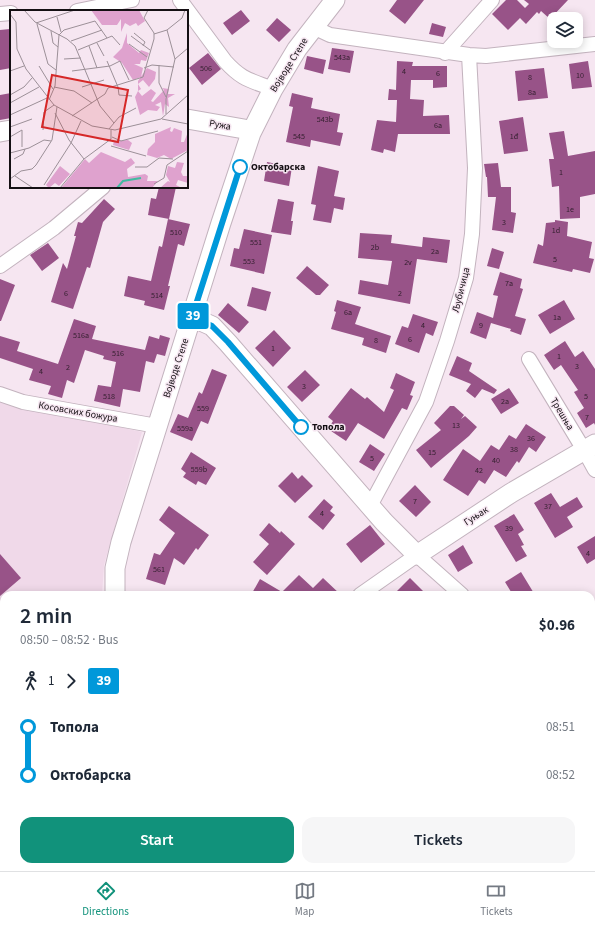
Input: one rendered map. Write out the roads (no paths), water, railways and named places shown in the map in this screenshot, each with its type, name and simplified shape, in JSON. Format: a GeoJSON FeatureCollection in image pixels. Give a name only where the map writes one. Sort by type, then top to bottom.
{"type":"FeatureCollection","features":[{"type":"Feature","properties":{"kind":"street"},"geometry":{"type":"LineString","coordinates":[[82,10],[132,0]]}},
{"type":"Feature","properties":{"kind":"street"},"geometry":{"type":"LineString","coordinates":[[180,0],[187,10]]}},
{"type":"Feature","properties":{"kind":"street"},"geometry":{"type":"LineString","coordinates":[[445,53],[492,0]]}},
{"type":"Feature","properties":{"kind":"street","name":"Војводе Степе"},"geometry":{"type":"LineString","coordinates":[[115,591],[117,558],[157,426],[252,133],[273,89],[297,49],[332,1]]}},
{"type":"Feature","properties":{"kind":"street"},"geometry":{"type":"LineString","coordinates":[[188,11],[224,61],[232,69],[245,79],[273,89]]}},
{"type":"Feature","properties":{"kind":"street"},"geometry":{"type":"LineString","coordinates":[[0,14],[10,13]]}},
{"type":"Feature","properties":{"kind":"street"},"geometry":{"type":"LineString","coordinates":[[313,27],[330,35],[445,53],[469,55],[486,56],[595,44]]}},
{"type":"Feature","properties":{"kind":"street","name":"Љубичица"},"geometry":{"type":"LineString","coordinates":[[370,506],[426,402],[447,341],[466,278],[472,234],[475,168],[469,55]]}},
{"type":"Feature","properties":{"kind":"street","name":"Ружа"},"geometry":{"type":"LineString","coordinates":[[188,120],[244,129],[252,133]]}},
{"type":"Feature","properties":{"kind":"street"},"geometry":{"type":"LineString","coordinates":[[0,132],[10,130]]}},
{"type":"Feature","properties":{"kind":"street"},"geometry":{"type":"LineString","coordinates":[[0,266],[54,228],[102,188]]}},
{"type":"Feature","properties":{"kind":"street"},"geometry":{"type":"LineString","coordinates":[[192,317],[212,326],[228,342],[370,506],[417,555],[458,591]]}},
{"type":"Feature","properties":{"kind":"street","name":"Трешња"},"geometry":{"type":"LineString","coordinates":[[529,359],[590,447],[595,470]]}},
{"type":"Feature","properties":{"kind":"street","name":"Косовских божура"},"geometry":{"type":"LineString","coordinates":[[0,394],[23,402],[157,426]]}},
{"type":"Feature","properties":{"kind":"street","name":"Гуњак"},"geometry":{"type":"LineString","coordinates":[[366,591],[417,555],[511,494],[590,447]]}},
{"type":"Feature","properties":{"kind":"place","name":"Октобарска"},"geometry":{"type":"Point","coordinates":[240,167]}},
{"type":"Feature","properties":{"kind":"place","name":"Топола"},"geometry":{"type":"Point","coordinates":[301,427]}}]}
